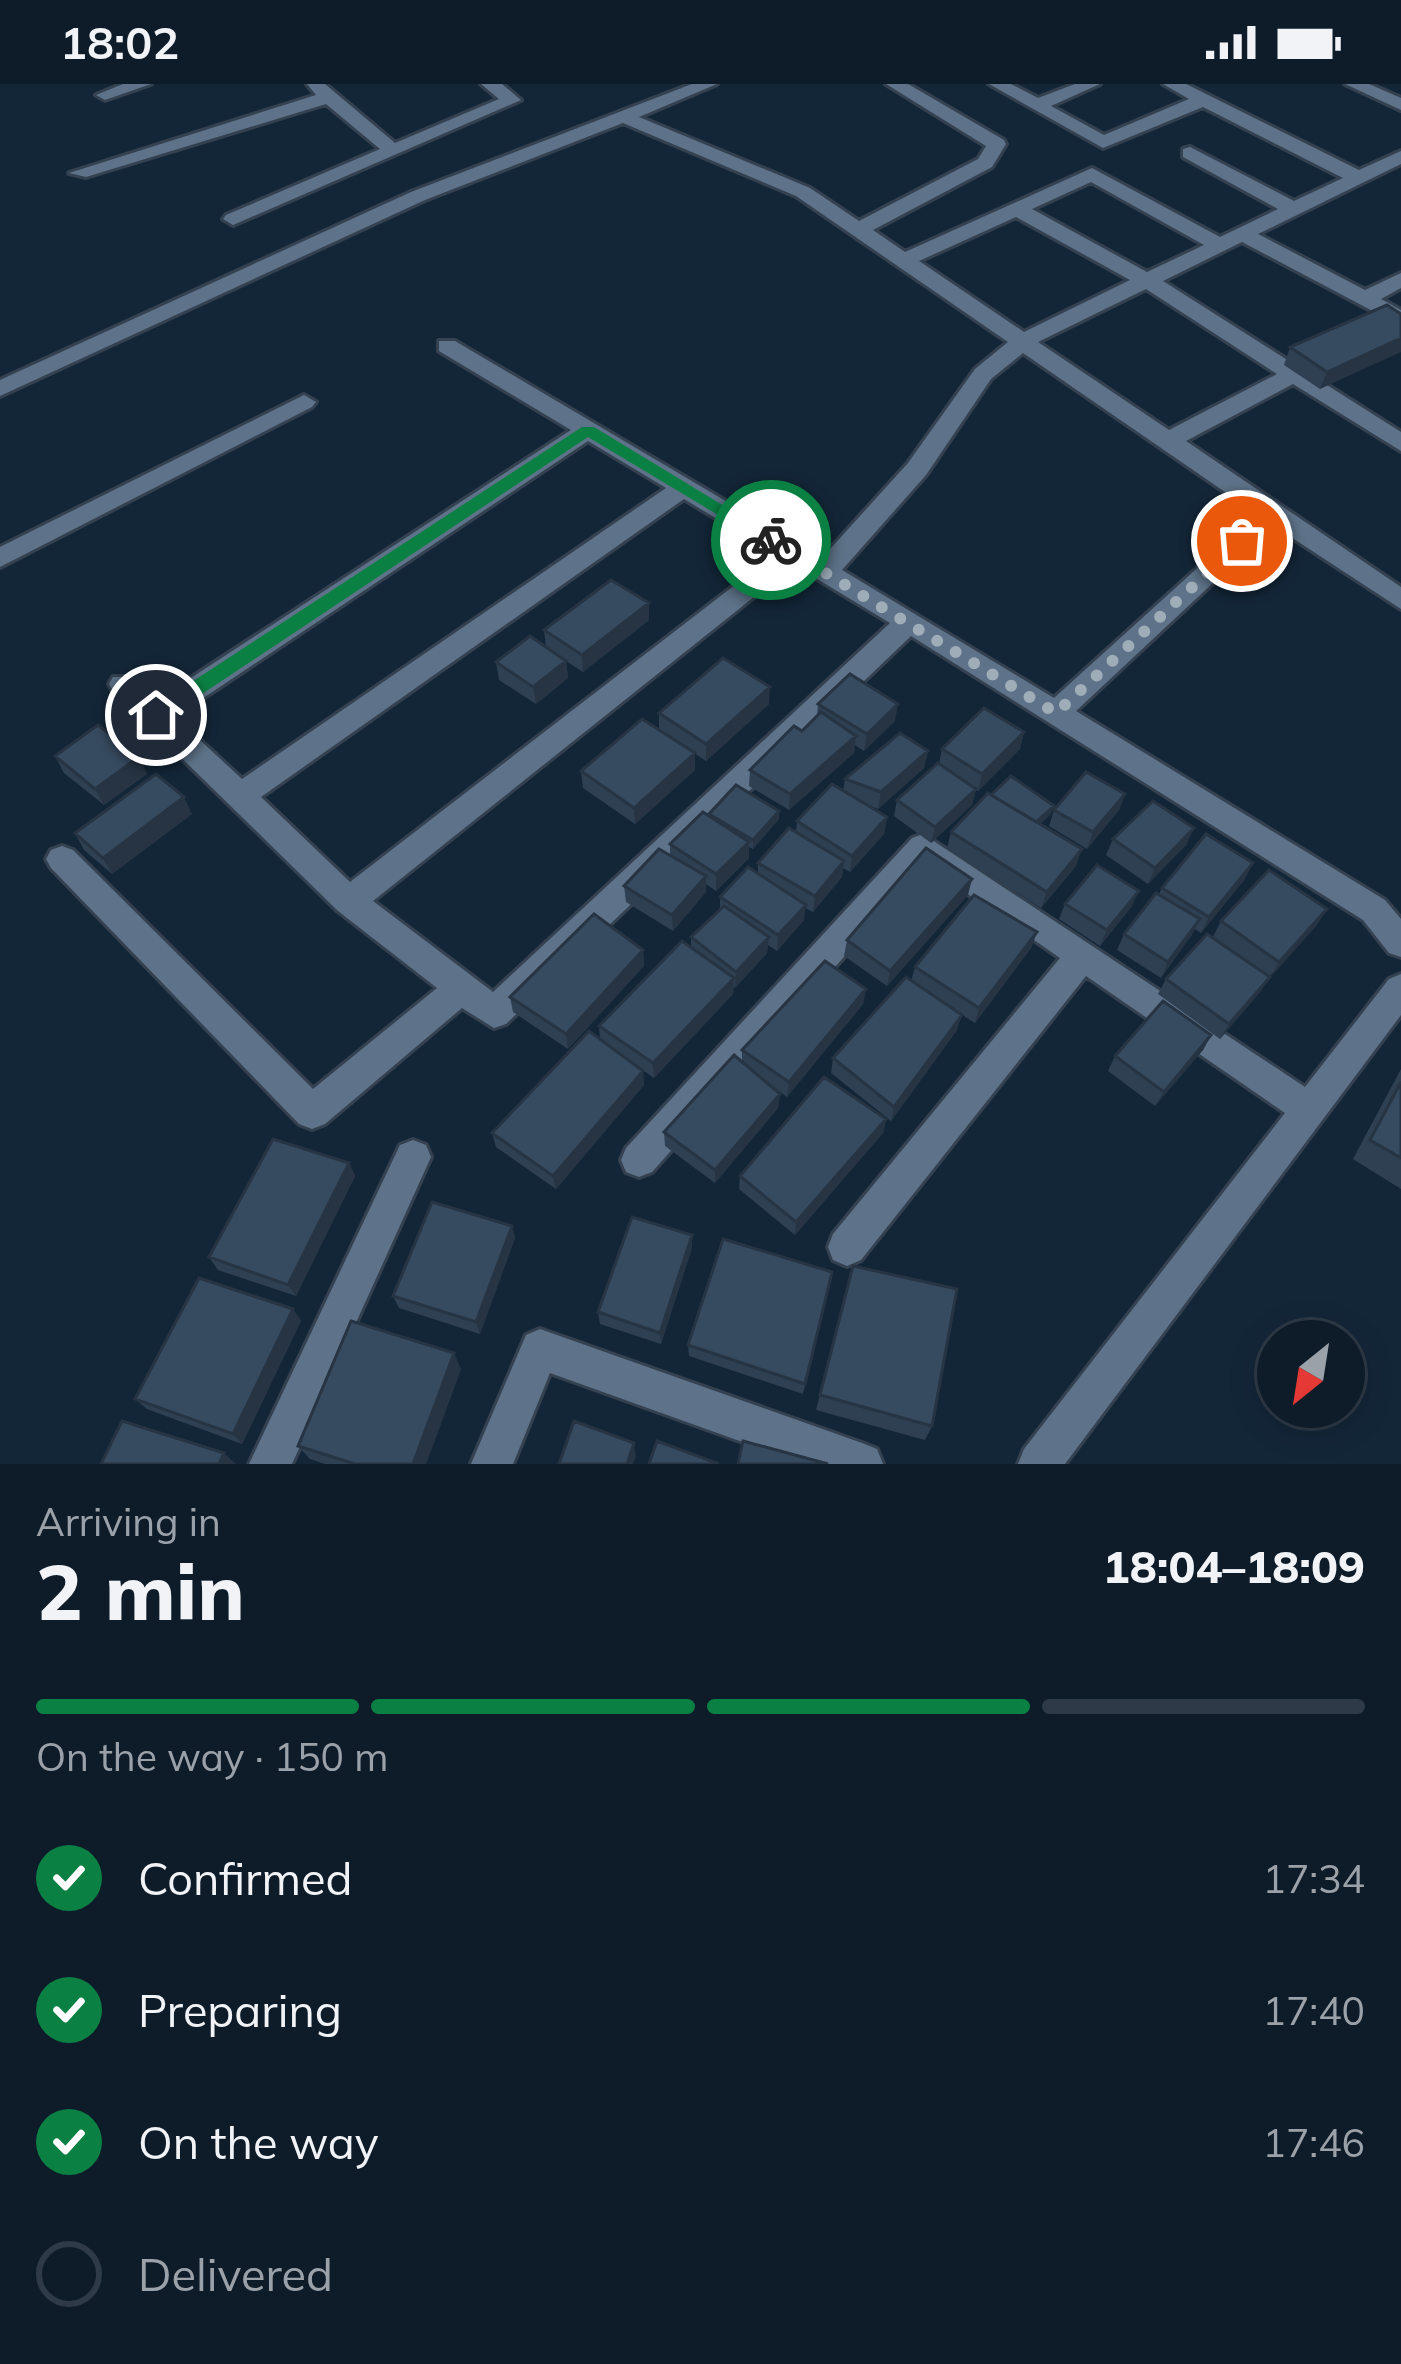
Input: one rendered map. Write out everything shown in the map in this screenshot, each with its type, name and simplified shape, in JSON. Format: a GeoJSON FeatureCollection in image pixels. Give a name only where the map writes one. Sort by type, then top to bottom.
{"type":"FeatureCollection","features":[{"type":"Feature","properties":{"kind":"street"},"geometry":{"type":"LineString","coordinates":[[105,95],[142,84]]}},
{"type":"Feature","properties":{"kind":"street"},"geometry":{"type":"LineString","coordinates":[[232,219],[512,100],[490,84]]}},
{"type":"Feature","properties":{"kind":"street"},"geometry":{"type":"LineString","coordinates":[[0,389],[418,196],[708,84]]}},
{"type":"Feature","properties":{"kind":"street"},"geometry":{"type":"LineString","coordinates":[[859,230],[985,163],[997,144],[895,84]]}},
{"type":"Feature","properties":{"kind":"street"},"geometry":{"type":"LineString","coordinates":[[998,84],[1103,142],[1203,100]]}},
{"type":"Feature","properties":{"kind":"street"},"geometry":{"type":"LineString","coordinates":[[1037,105],[1091,84]]}},
{"type":"Feature","properties":{"kind":"street"},"geometry":{"type":"LineString","coordinates":[[1172,84],[1361,178]]}},
{"type":"Feature","properties":{"kind":"street"},"geometry":{"type":"LineString","coordinates":[[1354,84],[1401,105]]}},
{"type":"Feature","properties":{"kind":"street"},"geometry":{"type":"LineString","coordinates":[[79,172],[322,91],[393,151]]}},
{"type":"Feature","properties":{"kind":"street"},"geometry":{"type":"LineString","coordinates":[[622,117],[803,192],[1401,600]]}},
{"type":"Feature","properties":{"kind":"street"},"geometry":{"type":"LineString","coordinates":[[1190,153],[1295,210]]}},
{"type":"Feature","properties":{"kind":"street"},"geometry":{"type":"LineString","coordinates":[[825,572],[917,469],[983,374],[1024,341],[1401,157]]}},
{"type":"Feature","properties":{"kind":"street"},"geometry":{"type":"LineString","coordinates":[[904,260],[1092,174],[1365,299],[1401,320]]}},
{"type":"Feature","properties":{"kind":"street"},"geometry":{"type":"LineString","coordinates":[[1015,208],[1149,282],[1293,375],[1396,433]]}},
{"type":"Feature","properties":{"kind":"street"},"geometry":{"type":"LineString","coordinates":[[1365,299],[1401,279]]}},
{"type":"Feature","properties":{"kind":"street"},"geometry":{"type":"LineString","coordinates":[[447,346],[909,622],[1374,910],[1401,944]]}},
{"type":"Feature","properties":{"kind":"street"},"geometry":{"type":"LineString","coordinates":[[1168,441],[1293,375]]}},
{"type":"Feature","properties":{"kind":"street"},"geometry":{"type":"LineString","coordinates":[[0,557],[304,402]]}},
{"type":"Feature","properties":{"kind":"street"},"geometry":{"type":"LineString","coordinates":[[156,715],[588,430]]}},
{"type":"Feature","properties":{"kind":"street"},"geometry":{"type":"LineString","coordinates":[[240,796],[684,487]]}},
{"type":"Feature","properties":{"kind":"street"},"geometry":{"type":"LineString","coordinates":[[1056,713],[1274,513]]}},
{"type":"Feature","properties":{"kind":"street"},"geometry":{"type":"LineString","coordinates":[[349,901],[794,553]]}},
{"type":"Feature","properties":{"kind":"street"},"geometry":{"type":"LineString","coordinates":[[124,684],[349,901],[494,1013],[909,622]]}},
{"type":"Feature","properties":{"kind":"street"},"geometry":{"type":"LineString","coordinates":[[639,1160],[923,847],[1310,1110]]}},
{"type":"Feature","properties":{"kind":"street"},"geometry":{"type":"LineString","coordinates":[[62,859],[312,1112],[462,988]]}},
{"type":"Feature","properties":{"kind":"street"},"geometry":{"type":"LineString","coordinates":[[848,1247],[1084,954]]}},
{"type":"Feature","properties":{"kind":"street"},"geometry":{"type":"LineString","coordinates":[[1039,1464],[1401,989]]}},
{"type":"Feature","properties":{"kind":"street"},"geometry":{"type":"LineString","coordinates":[[270,1464],[413,1157]]}},
{"type":"Feature","properties":{"kind":"street"},"geometry":{"type":"LineString","coordinates":[[492,1464],[540,1348],[862,1464]]}},
{"type":"Feature","properties":{"kind":"building"},"geometry":{"type":"Polygon","coordinates":[[[1387,305],[1401,314],[1401,338],[1327,372],[1290,347],[1387,305]]]}},
{"type":"Feature","properties":{"kind":"building"},"geometry":{"type":"Polygon","coordinates":[[[611,580],[649,603],[582,655],[544,630],[611,580]]]}},
{"type":"Feature","properties":{"kind":"building"},"geometry":{"type":"Polygon","coordinates":[[[530,636],[566,661],[533,687],[496,662],[530,636]]]}},
{"type":"Feature","properties":{"kind":"building"},"geometry":{"type":"Polygon","coordinates":[[[723,658],[770,687],[706,744],[659,713],[723,658]]]}},
{"type":"Feature","properties":{"kind":"building"},"geometry":{"type":"Polygon","coordinates":[[[850,674],[898,704],[867,734],[818,704],[850,674]]]}},
{"type":"Feature","properties":{"kind":"building"},"geometry":{"type":"Polygon","coordinates":[[[984,708],[1024,732],[982,774],[942,749],[984,708]]]}},
{"type":"Feature","properties":{"kind":"building"},"geometry":{"type":"Polygon","coordinates":[[[821,712],[856,736],[790,794],[750,770],[794,726],[802,731],[821,712]]]}},
{"type":"Feature","properties":{"kind":"building"},"geometry":{"type":"Polygon","coordinates":[[[642,719],[695,753],[634,808],[581,771],[642,719]]]}},
{"type":"Feature","properties":{"kind":"building"},"geometry":{"type":"Polygon","coordinates":[[[98,725],[139,757],[95,789],[55,756],[98,725]]]}},
{"type":"Feature","properties":{"kind":"building"},"geometry":{"type":"Polygon","coordinates":[[[900,733],[928,751],[881,792],[845,779],[900,733]]]}},
{"type":"Feature","properties":{"kind":"building"},"geometry":{"type":"Polygon","coordinates":[[[938,763],[976,789],[935,827],[897,800],[938,763]]]}},
{"type":"Feature","properties":{"kind":"building"},"geometry":{"type":"Polygon","coordinates":[[[1086,772],[1125,794],[1093,832],[1054,810],[1086,772]]]}},
{"type":"Feature","properties":{"kind":"building"},"geometry":{"type":"Polygon","coordinates":[[[156,774],[184,797],[103,858],[75,833],[156,774]]]}},
{"type":"Feature","properties":{"kind":"building"},"geometry":{"type":"Polygon","coordinates":[[[1011,776],[1054,806],[1036,822],[991,795],[1011,776]]]}},
{"type":"Feature","properties":{"kind":"building"},"geometry":{"type":"Polygon","coordinates":[[[832,784],[887,817],[852,856],[797,821],[832,784]]]}},
{"type":"Feature","properties":{"kind":"building"},"geometry":{"type":"Polygon","coordinates":[[[736,785],[779,811],[753,840],[709,814],[736,785]]]}},
{"type":"Feature","properties":{"kind":"building"},"geometry":{"type":"Polygon","coordinates":[[[988,793],[1082,849],[1047,892],[951,832],[988,793]]]}},
{"type":"Feature","properties":{"kind":"building"},"geometry":{"type":"Polygon","coordinates":[[[1153,801],[1194,828],[1155,868],[1113,839],[1153,801]]]}},
{"type":"Feature","properties":{"kind":"building"},"geometry":{"type":"Polygon","coordinates":[[[703,812],[749,842],[716,874],[670,844],[703,812]]]}},
{"type":"Feature","properties":{"kind":"building"},"geometry":{"type":"Polygon","coordinates":[[[789,828],[844,861],[815,896],[758,863],[789,828]]]}},
{"type":"Feature","properties":{"kind":"building"},"geometry":{"type":"Polygon","coordinates":[[[1206,834],[1253,863],[1209,917],[1162,888],[1206,834]]]}},
{"type":"Feature","properties":{"kind":"building"},"geometry":{"type":"Polygon","coordinates":[[[926,848],[972,879],[890,971],[847,940],[926,848]]]}},
{"type":"Feature","properties":{"kind":"building"},"geometry":{"type":"Polygon","coordinates":[[[659,849],[706,876],[672,915],[624,886],[659,849]]]}},
{"type":"Feature","properties":{"kind":"building"},"geometry":{"type":"Polygon","coordinates":[[[1097,865],[1139,891],[1107,930],[1065,904],[1097,865]]]}},
{"type":"Feature","properties":{"kind":"building"},"geometry":{"type":"Polygon","coordinates":[[[748,867],[806,905],[778,935],[720,897],[748,867]]]}},
{"type":"Feature","properties":{"kind":"building"},"geometry":{"type":"Polygon","coordinates":[[[1269,870],[1327,909],[1279,962],[1221,921],[1269,870]]]}},
{"type":"Feature","properties":{"kind":"building"},"geometry":{"type":"Polygon","coordinates":[[[1156,893],[1200,919],[1168,962],[1124,934],[1156,893]]]}},
{"type":"Feature","properties":{"kind":"building"},"geometry":{"type":"Polygon","coordinates":[[[974,895],[1037,932],[979,1008],[915,967],[974,895]]]}},
{"type":"Feature","properties":{"kind":"building"},"geometry":{"type":"Polygon","coordinates":[[[724,906],[769,937],[736,972],[691,937],[724,906]]]}},
{"type":"Feature","properties":{"kind":"building"},"geometry":{"type":"Polygon","coordinates":[[[594,914],[643,950],[566,1034],[510,997],[594,914]]]}},
{"type":"Feature","properties":{"kind":"building"},"geometry":{"type":"Polygon","coordinates":[[[1207,934],[1270,977],[1229,1024],[1166,979],[1207,934]]]}},
{"type":"Feature","properties":{"kind":"building"},"geometry":{"type":"Polygon","coordinates":[[[682,941],[734,978],[653,1063],[599,1026],[682,941]]]}},
{"type":"Feature","properties":{"kind":"building"},"geometry":{"type":"Polygon","coordinates":[[[825,961],[866,989],[789,1082],[742,1050],[825,961]]]}},
{"type":"Feature","properties":{"kind":"building"},"geometry":{"type":"Polygon","coordinates":[[[906,977],[962,1015],[894,1107],[833,1058],[906,977]]]}},
{"type":"Feature","properties":{"kind":"building"},"geometry":{"type":"Polygon","coordinates":[[[1163,1001],[1211,1035],[1164,1092],[1115,1056],[1163,1001]]]}},
{"type":"Feature","properties":{"kind":"building"},"geometry":{"type":"Polygon","coordinates":[[[589,1031],[643,1071],[553,1176],[492,1133],[589,1031]]]}},
{"type":"Feature","properties":{"kind":"building"},"geometry":{"type":"Polygon","coordinates":[[[734,1055],[780,1094],[715,1170],[664,1132],[734,1055]]]}},
{"type":"Feature","properties":{"kind":"building"},"geometry":{"type":"Polygon","coordinates":[[[824,1077],[886,1119],[796,1222],[740,1176],[824,1077]]]}},
{"type":"Feature","properties":{"kind":"building"},"geometry":{"type":"Polygon","coordinates":[[[1401,1082],[1401,1158],[1370,1140],[1401,1082]]]}},
{"type":"Feature","properties":{"kind":"building"},"geometry":{"type":"Polygon","coordinates":[[[273,1139],[349,1163],[288,1285],[209,1257],[273,1139]]]}},
{"type":"Feature","properties":{"kind":"building"},"geometry":{"type":"Polygon","coordinates":[[[432,1202],[512,1226],[476,1322],[393,1296],[432,1202]]]}},
{"type":"Feature","properties":{"kind":"building"},"geometry":{"type":"Polygon","coordinates":[[[632,1217],[692,1235],[660,1333],[598,1312],[632,1217]]]}},
{"type":"Feature","properties":{"kind":"building"},"geometry":{"type":"Polygon","coordinates":[[[723,1239],[832,1272],[805,1384],[688,1345],[723,1239]]]}},
{"type":"Feature","properties":{"kind":"building"},"geometry":{"type":"Polygon","coordinates":[[[853,1266],[957,1289],[932,1426],[820,1395],[853,1266]]]}},
{"type":"Feature","properties":{"kind":"building"},"geometry":{"type":"Polygon","coordinates":[[[199,1278],[293,1309],[233,1434],[135,1399],[199,1278]]]}},
{"type":"Feature","properties":{"kind":"building"},"geometry":{"type":"Polygon","coordinates":[[[351,1321],[454,1353],[413,1464],[355,1464],[298,1446],[351,1321]]]}},
{"type":"Feature","properties":{"kind":"building"},"geometry":{"type":"Polygon","coordinates":[[[122,1421],[224,1453],[219,1464],[101,1464],[122,1421]]]}},
{"type":"Feature","properties":{"kind":"building"},"geometry":{"type":"Polygon","coordinates":[[[574,1421],[634,1443],[627,1464],[559,1464],[574,1421]]]}},
{"type":"Feature","properties":{"kind":"building"},"geometry":{"type":"Polygon","coordinates":[[[657,1441],[719,1464],[649,1464],[657,1441]]]}},
{"type":"Feature","properties":{"kind":"building"},"geometry":{"type":"Polygon","coordinates":[[[743,1441],[828,1464],[738,1464],[743,1441]]]}},
{"type":"Feature","properties":{"kind":"way so far"},"geometry":{"type":"LineString","coordinates":[[771,540],[1056,713],[1242,541]]}},
{"type":"Feature","properties":{"kind":"route"},"geometry":{"type":"LineString","coordinates":[[156,715],[588,430],[771,540]]}}]}
